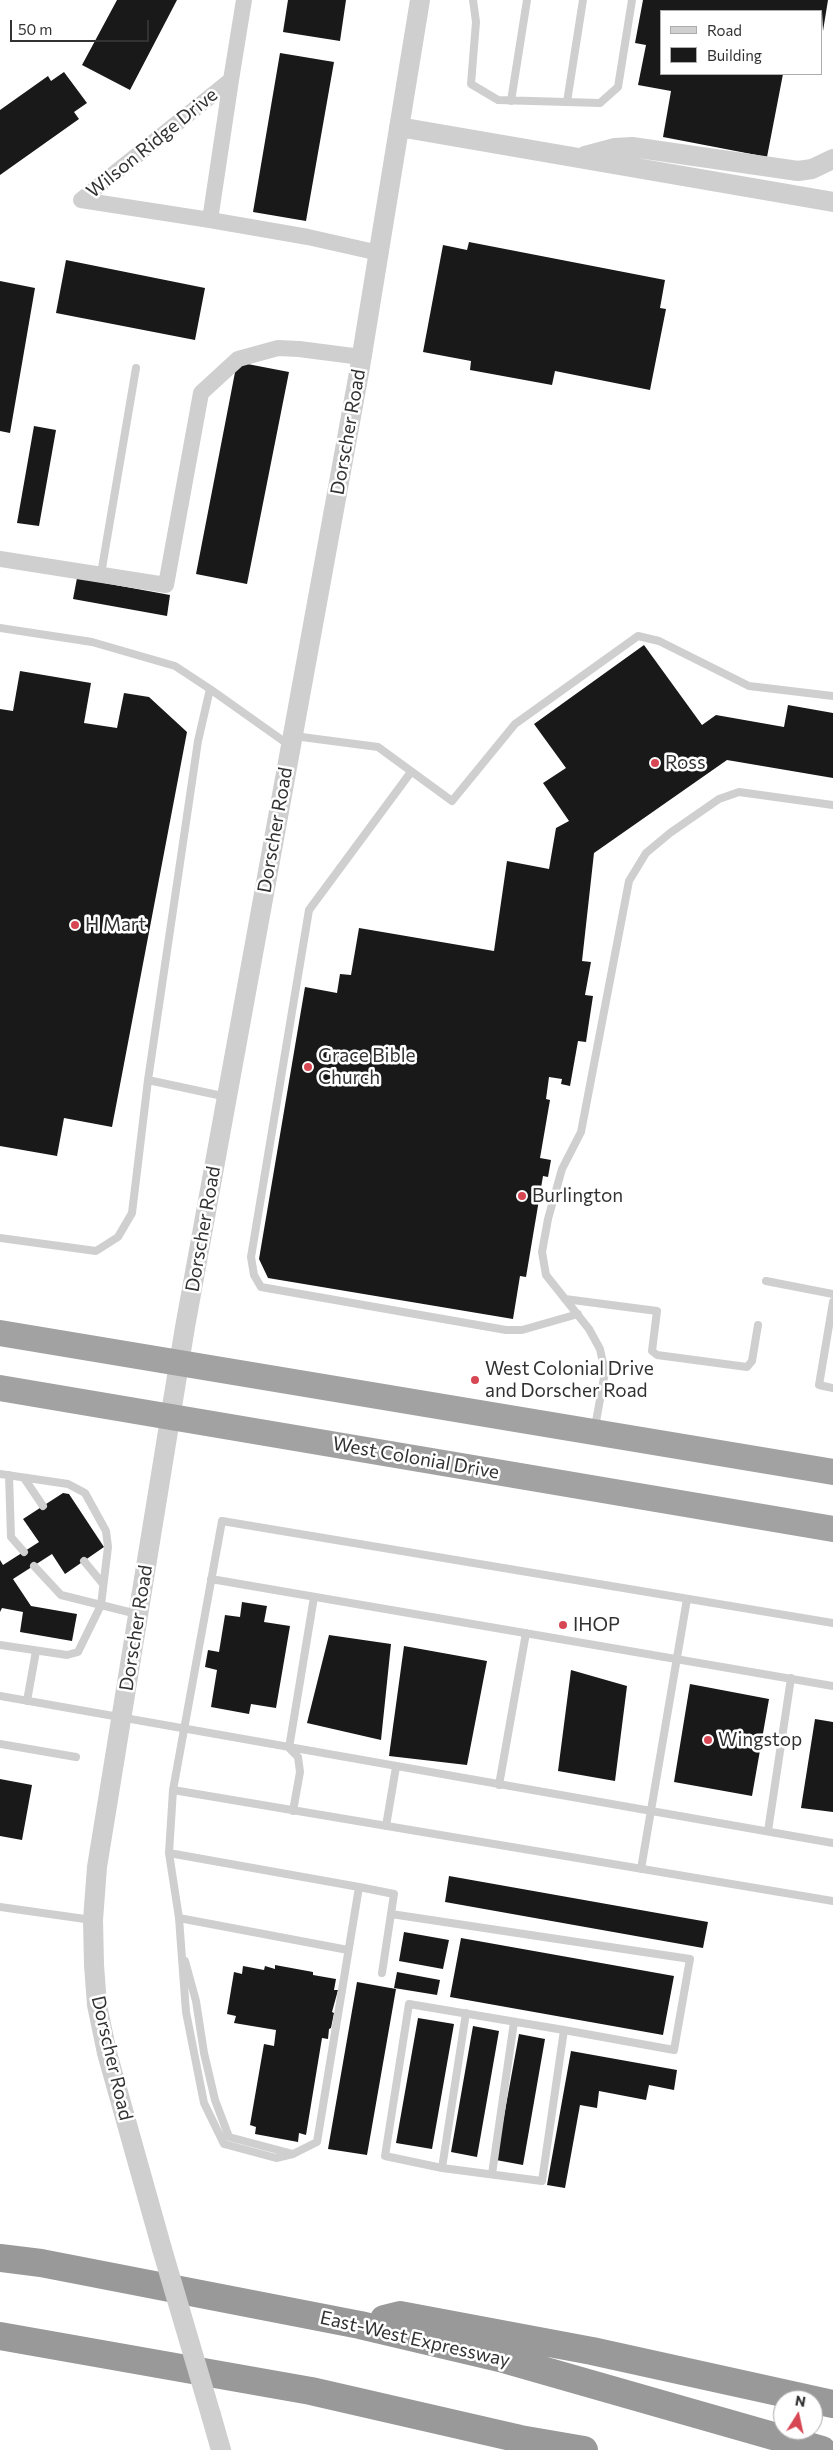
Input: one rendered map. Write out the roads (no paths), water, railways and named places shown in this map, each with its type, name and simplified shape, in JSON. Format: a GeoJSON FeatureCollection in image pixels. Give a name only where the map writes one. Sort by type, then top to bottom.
{"type":"FeatureCollection","features":[{"type":"Feature","properties":{"kind":"highway"},"geometry":{"type":"LineString","coordinates":[[0,1333],[833,1472]]}},
{"type":"Feature","properties":{"kind":"highway","name":"West Colonial Drive"},"geometry":{"type":"LineString","coordinates":[[0,1388],[833,1529]]}},
{"type":"Feature","properties":{"kind":"highway","name":"East-West Expressway"},"geometry":{"type":"LineString","coordinates":[[0,2258],[50,2265],[360,2324],[510,2360],[822,2450]]}},
{"type":"Feature","properties":{"kind":"highway"},"geometry":{"type":"LineString","coordinates":[[360,2324],[400,2315],[592,2351],[833,2404]]}},
{"type":"Feature","properties":{"kind":"highway"},"geometry":{"type":"LineString","coordinates":[[0,2336],[311,2391],[529,2445],[584,2450]]}},
{"type":"Feature","properties":{"kind":"street","name":"Wilson Ridge Drive"},"geometry":{"type":"LineString","coordinates":[[210,220],[244,0]]}},
{"type":"Feature","properties":{"kind":"street","name":"Dorscher Road"},"geometry":{"type":"LineString","coordinates":[[221,2450],[107,2053],[97,2005],[94,1965],[93,1920],[97,1867],[179,1362],[361,358],[420,0]]}},
{"type":"Feature","properties":{"kind":"street","name":"Wilson Ridge Drive"},"geometry":{"type":"LineString","coordinates":[[232,80],[81,200],[308,237],[379,253]]}},
{"type":"Feature","properties":{"kind":"street"},"geometry":{"type":"LineString","coordinates":[[399,127],[833,202]]}},
{"type":"Feature","properties":{"kind":"street"},"geometry":{"type":"LineString","coordinates":[[578,158],[615,148],[632,147],[798,172],[812,169],[833,159]]}},
{"type":"Feature","properties":{"kind":"street"},"geometry":{"type":"LineString","coordinates":[[0,559],[166,585],[201,393],[238,359],[278,348],[299,349],[361,358]]}},
{"type":"Feature","properties":{"kind":"lane"},"geometry":{"type":"LineString","coordinates":[[473,0],[476,22],[471,84],[498,100],[600,104],[618,87],[632,0]]}},
{"type":"Feature","properties":{"kind":"lane"},"geometry":{"type":"LineString","coordinates":[[511,101],[527,0]]}},
{"type":"Feature","properties":{"kind":"lane"},"geometry":{"type":"LineString","coordinates":[[567,102],[583,0]]}},
{"type":"Feature","properties":{"kind":"lane"},"geometry":{"type":"LineString","coordinates":[[101,574],[136,368]]}},
{"type":"Feature","properties":{"kind":"lane"},"geometry":{"type":"LineString","coordinates":[[0,628],[92,642],[175,666],[291,741],[378,748],[452,801],[515,724],[638,636],[659,642],[748,686],[833,696]]}},
{"type":"Feature","properties":{"kind":"lane"},"geometry":{"type":"LineString","coordinates":[[0,1238],[96,1251],[118,1238],[132,1213],[148,1080],[198,742],[210,689]]}},
{"type":"Feature","properties":{"kind":"lane"},"geometry":{"type":"LineString","coordinates":[[411,772],[309,910],[251,1256],[254,1275],[260,1287],[506,1330],[522,1330],[578,1314]]}},
{"type":"Feature","properties":{"kind":"lane"},"geometry":{"type":"LineString","coordinates":[[594,1432],[605,1372],[600,1349],[578,1314],[546,1275],[542,1252],[548,1220],[562,1169],[581,1132],[629,881],[646,853],[670,833],[719,799],[739,792],[833,805]]}},
{"type":"Feature","properties":{"kind":"lane"},"geometry":{"type":"LineString","coordinates":[[148,1080],[227,1097]]}},
{"type":"Feature","properties":{"kind":"lane"},"geometry":{"type":"LineString","coordinates":[[766,1281],[833,1294]]}},
{"type":"Feature","properties":{"kind":"lane"},"geometry":{"type":"LineString","coordinates":[[565,1299],[657,1311],[652,1351],[657,1355],[729,1365],[747,1367],[752,1362],[758,1325]]}},
{"type":"Feature","properties":{"kind":"lane"},"geometry":{"type":"LineString","coordinates":[[833,1302],[819,1385],[833,1388]]}},
{"type":"Feature","properties":{"kind":"lane"},"geometry":{"type":"LineString","coordinates":[[0,1474],[68,1484],[85,1493],[106,1531],[108,1547],[101,1605],[78,1652],[67,1655],[0,1645]]}},
{"type":"Feature","properties":{"kind":"lane"},"geometry":{"type":"LineString","coordinates":[[10,1475],[11,1537],[24,1552]]}},
{"type":"Feature","properties":{"kind":"lane"},"geometry":{"type":"LineString","coordinates":[[24,1478],[43,1506]]}},
{"type":"Feature","properties":{"kind":"lane"},"geometry":{"type":"LineString","coordinates":[[359,1887],[317,2142],[293,2154],[276,2158],[224,2144],[204,2103],[186,2012],[179,1918],[169,1853],[173,1790],[222,1521],[833,1623]]}},
{"type":"Feature","properties":{"kind":"lane"},"geometry":{"type":"LineString","coordinates":[[84,1561],[103,1584]]}},
{"type":"Feature","properties":{"kind":"lane"},"geometry":{"type":"LineString","coordinates":[[34,1566],[61,1596],[138,1614]]}},
{"type":"Feature","properties":{"kind":"lane"},"geometry":{"type":"LineString","coordinates":[[212,1579],[833,1686]]}},
{"type":"Feature","properties":{"kind":"lane"},"geometry":{"type":"LineString","coordinates":[[289,1748],[314,1598]]}},
{"type":"Feature","properties":{"kind":"lane"},"geometry":{"type":"LineString","coordinates":[[641,1869],[687,1599]]}},
{"type":"Feature","properties":{"kind":"lane"},"geometry":{"type":"LineString","coordinates":[[499,1785],[526,1633]]}},
{"type":"Feature","properties":{"kind":"lane"},"geometry":{"type":"LineString","coordinates":[[27,1701],[36,1651]]}},
{"type":"Feature","properties":{"kind":"lane"},"geometry":{"type":"LineString","coordinates":[[768,1831],[791,1678]]}},
{"type":"Feature","properties":{"kind":"lane"},"geometry":{"type":"LineString","coordinates":[[0,1696],[121,1719],[833,1842]]}},
{"type":"Feature","properties":{"kind":"lane"},"geometry":{"type":"LineString","coordinates":[[0,1744],[76,1757]]}},
{"type":"Feature","properties":{"kind":"lane"},"geometry":{"type":"LineString","coordinates":[[289,1748],[298,1757],[300,1772],[293,1811]]}},
{"type":"Feature","properties":{"kind":"lane"},"geometry":{"type":"LineString","coordinates":[[386,1826],[396,1766]]}},
{"type":"Feature","properties":{"kind":"lane"},"geometry":{"type":"LineString","coordinates":[[173,1790],[833,1901]]}},
{"type":"Feature","properties":{"kind":"lane"},"geometry":{"type":"LineString","coordinates":[[169,1853],[394,1894],[382,1973]]}},
{"type":"Feature","properties":{"kind":"lane"},"geometry":{"type":"LineString","coordinates":[[0,1907],[93,1920]]}},
{"type":"Feature","properties":{"kind":"lane"},"geometry":{"type":"LineString","coordinates":[[391,1914],[690,1959],[674,2050],[564,2030],[410,2004],[385,2156],[442,2168],[542,2181],[564,2030]]}},
{"type":"Feature","properties":{"kind":"lane"},"geometry":{"type":"LineString","coordinates":[[179,1918],[348,1950]]}},
{"type":"Feature","properties":{"kind":"lane"},"geometry":{"type":"LineString","coordinates":[[180,1942],[196,2001],[204,2053],[215,2100],[229,2137],[293,2154]]}},
{"type":"Feature","properties":{"kind":"lane"},"geometry":{"type":"LineString","coordinates":[[442,2168],[466,2013]]}},
{"type":"Feature","properties":{"kind":"lane"},"geometry":{"type":"LineString","coordinates":[[492,2174],[514,2022]]}},
{"type":"Feature","properties":{"kind":"place","name":"Ross"},"geometry":{"type":"Point","coordinates":[655,763]}},
{"type":"Feature","properties":{"kind":"place","name":"H Mart"},"geometry":{"type":"Point","coordinates":[75,925]}},
{"type":"Feature","properties":{"kind":"place","name":"Grace Bible Church"},"geometry":{"type":"Point","coordinates":[308,1067]}},
{"type":"Feature","properties":{"kind":"place","name":"Burlington"},"geometry":{"type":"Point","coordinates":[522,1196]}},
{"type":"Feature","properties":{"kind":"place","name":"West Colonial Drive and Dorscher Road"},"geometry":{"type":"Point","coordinates":[475,1380]}},
{"type":"Feature","properties":{"kind":"place","name":"IHOP"},"geometry":{"type":"Point","coordinates":[563,1625]}},
{"type":"Feature","properties":{"kind":"place","name":"Wingstop"},"geometry":{"type":"Point","coordinates":[708,1740]}}]}
